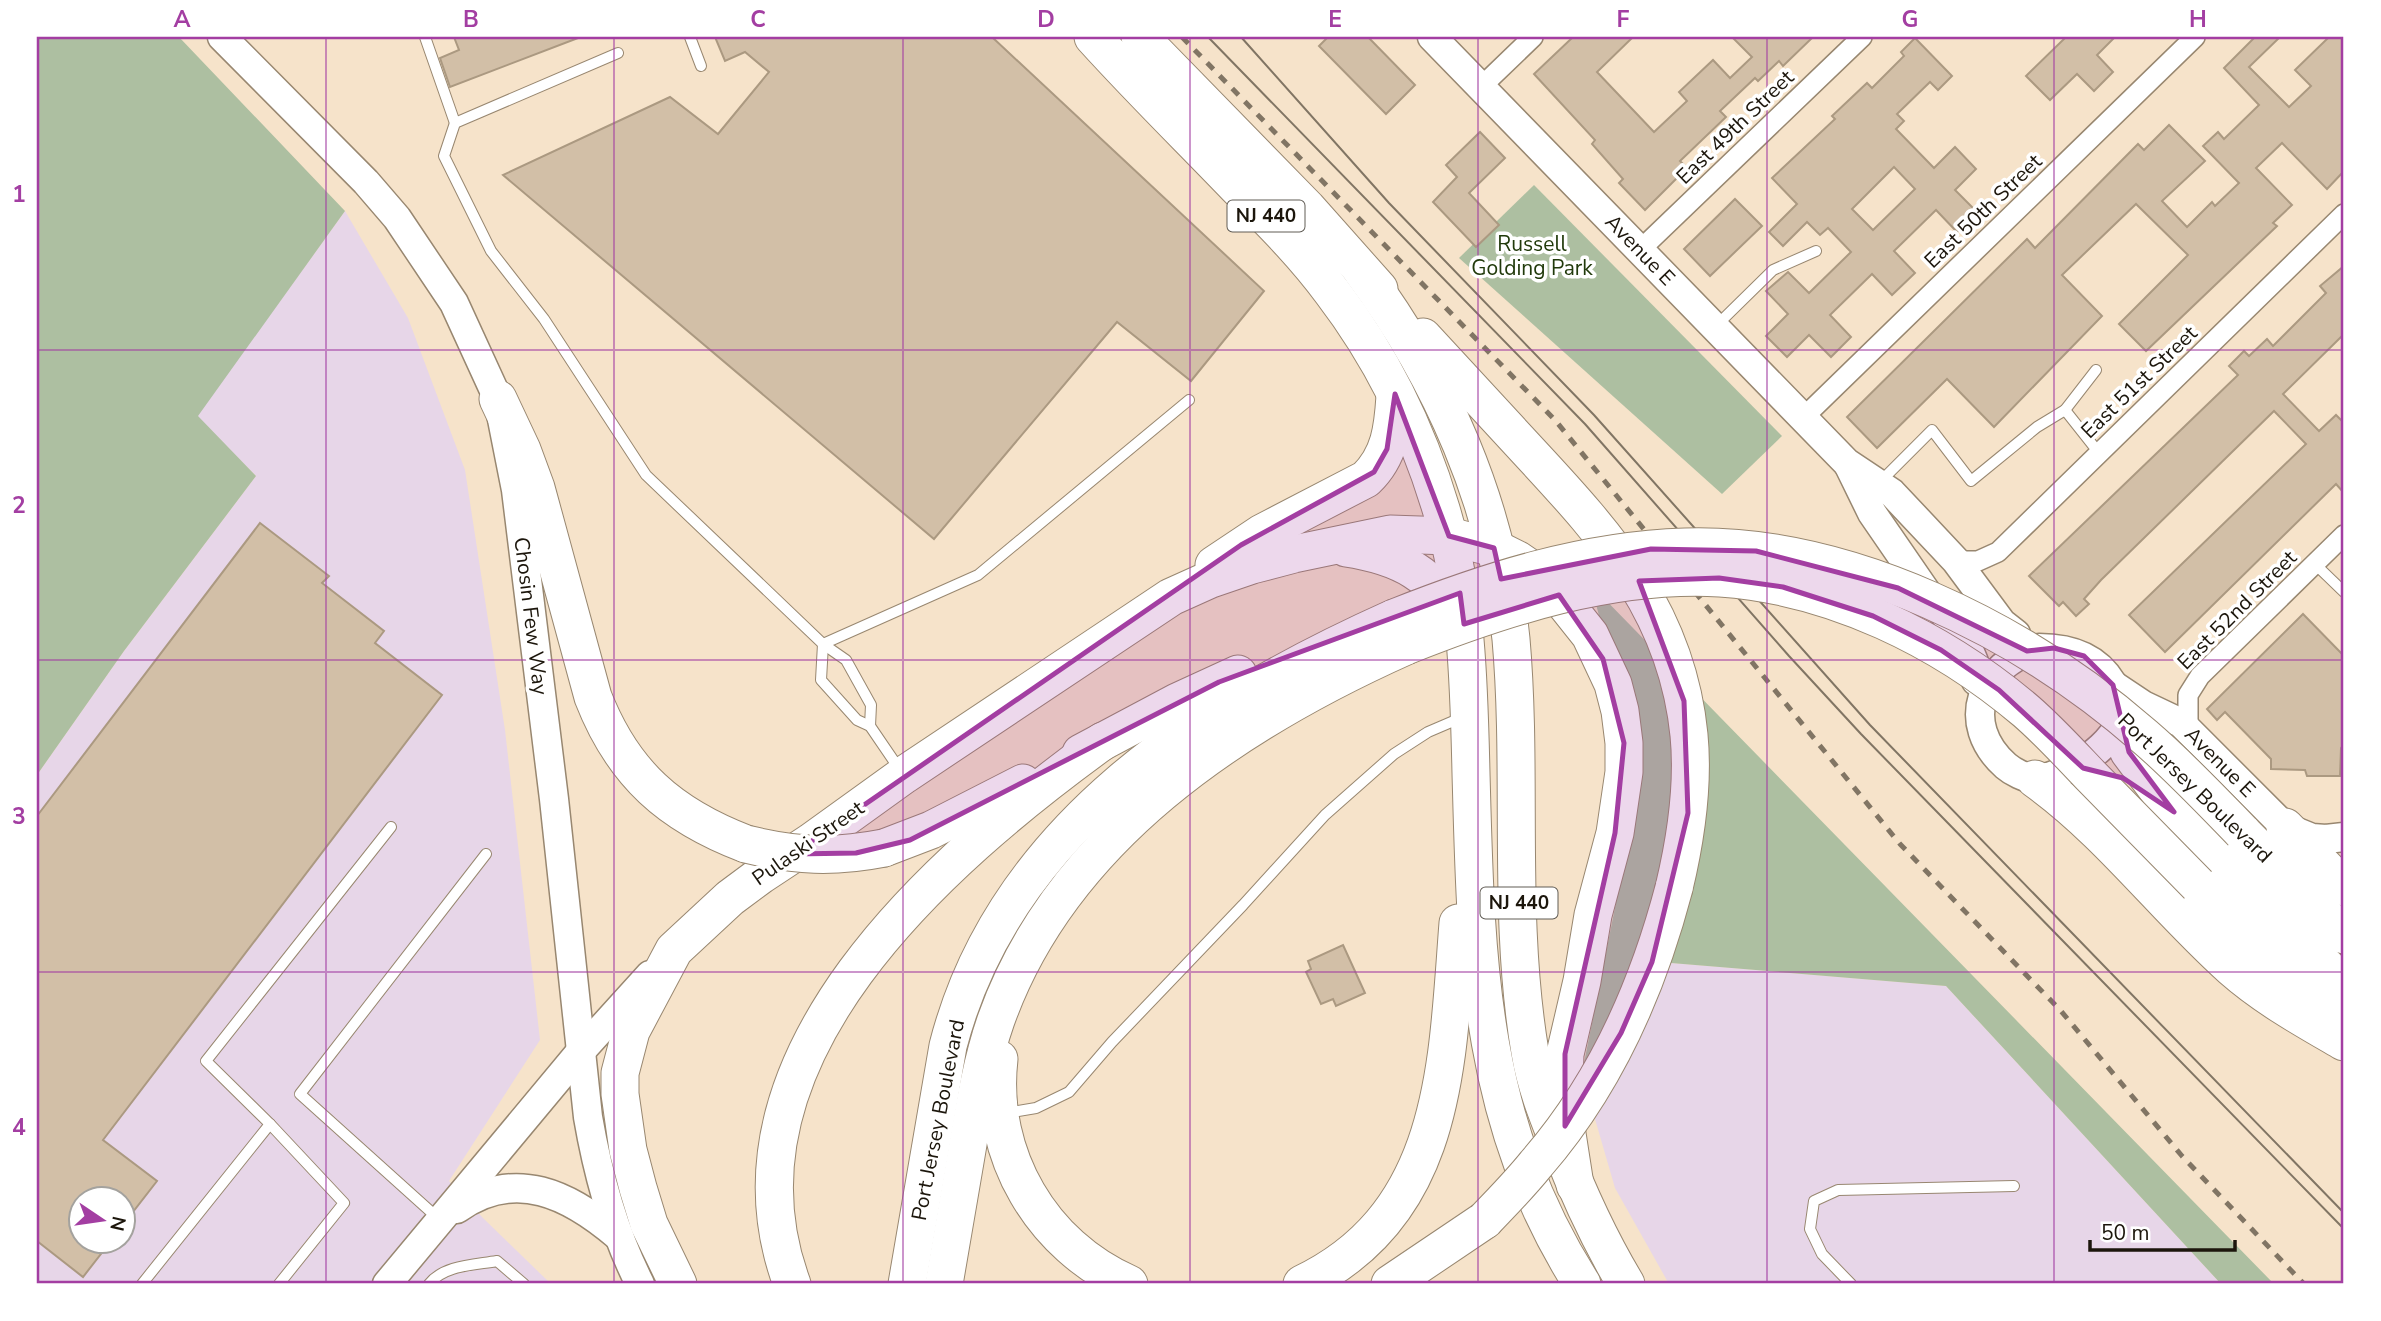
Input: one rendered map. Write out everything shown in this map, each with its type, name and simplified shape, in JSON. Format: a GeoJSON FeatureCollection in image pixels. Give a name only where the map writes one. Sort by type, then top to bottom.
{"type":"FeatureCollection","features":[{"type":"Feature","properties":{"kind":"highway","name":"NJ 440"},"geometry":{"type":"LineString","coordinates":[[1093,37],[1307,261],[1355,325],[1395,394],[1417,442],[1449,536],[1467,643],[1475,922],[1484,1013],[1493,1063],[1505,1113],[1536,1201],[1582,1284]]}},
{"type":"Feature","properties":{"kind":"highway","name":"NJ 440"},"geometry":{"type":"LineString","coordinates":[[1140,37],[1307,208],[1362,271],[1387,304],[1451,419],[1472,473],[1494,548],[1507,614],[1512,663],[1521,980],[1531,1055],[1538,1084],[1575,1185],[1626,1284]]}},
{"type":"Feature","properties":{"kind":"highway"},"geometry":{"type":"LineString","coordinates":[[1362,271],[1587,514],[1629,570],[1647,600],[1674,667],[1684,701],[1689,736],[1688,813],[1674,888],[1664,926],[1621,1033],[1583,1100],[1538,1163],[1421,1284]]}},
{"type":"Feature","properties":{"kind":"highway"},"geometry":{"type":"LineString","coordinates":[[1171,597],[1241,545],[1366,480],[1382,461],[1387,449],[1394,423],[1395,394]]}},
{"type":"Feature","properties":{"kind":"highway"},"geometry":{"type":"LineString","coordinates":[[498,399],[536,488],[593,697],[603,723],[632,767],[650,788],[672,807],[718,834],[746,844],[800,855],[828,856],[884,848],[931,830],[1219,682],[1400,632]]}},
{"type":"Feature","properties":{"kind":"highway","name":"Pulaski Street"},"geometry":{"type":"LineString","coordinates":[[674,950],[730,898],[904,775],[1171,597],[1252,565],[1390,534],[1449,536],[1494,548],[1518,560],[1551,586],[1590,635],[1613,684],[1620,711],[1624,772],[1617,823],[1593,915],[1582,981],[1565,1054],[1563,1108],[1575,1185]]}},
{"type":"Feature","properties":{"kind":"highway","name":"Pulaski Street"},"geometry":{"type":"LineString","coordinates":[[1336,546],[1387,556],[1423,576],[1453,610],[1467,643]]}},
{"type":"Feature","properties":{"kind":"highway","name":"Port Jersey Boulevard"},"geometry":{"type":"LineString","coordinates":[[944,1284],[978,1087],[996,1021],[1009,986],[1030,945],[1062,896],[1108,842],[1146,806],[1271,715],[1314,690],[1400,632],[1491,582],[1546,567],[1651,549],[1721,548],[1789,556],[1825,564],[1935,602],[2045,661],[2143,734],[2344,935]]}},
{"type":"Feature","properties":{"kind":"highway","name":"Port Jersey Boulevard"},"geometry":{"type":"LineString","coordinates":[[907,1284],[955,1018],[965,992],[1011,904],[1032,874],[1082,817],[1122,778],[1211,713],[1346,639],[1400,632],[1553,597],[1654,580],[1719,579],[1783,587],[1814,594],[1873,616],[1941,650],[1999,690],[2053,737],[2309,999],[2344,1028]]}},
{"type":"Feature","properties":{"kind":"highway"},"geometry":{"type":"LineString","coordinates":[[1467,643],[1490,623],[1507,614],[1541,606],[1574,613]]}},
{"type":"Feature","properties":{"kind":"highway"},"geometry":{"type":"LineString","coordinates":[[2121,722],[2125,743],[2136,762],[2174,812],[2342,983]]}},
{"type":"Feature","properties":{"kind":"highway"},"geometry":{"type":"LineString","coordinates":[[792,1284],[779,1241],[775,1209],[777,1145],[794,1085],[828,1015],[879,943],[937,879],[977,840],[1020,804],[1103,741]]}},
{"type":"Feature","properties":{"kind":"highway"},"geometry":{"type":"LineString","coordinates":[[1302,1284],[1354,1253],[1374,1234],[1409,1183],[1433,1123],[1449,1037],[1471,754]]}},
{"type":"Feature","properties":{"kind":"highway"},"geometry":{"type":"LineString","coordinates":[[2174,812],[2113,773],[2093,768],[2051,774],[2071,805],[2233,968],[2283,1006],[2344,1042]]}},
{"type":"Feature","properties":{"kind":"highway"},"geometry":{"type":"LineString","coordinates":[[2285,827],[2344,887]]}},
{"type":"Feature","properties":{"kind":"highway"},"geometry":{"type":"LineString","coordinates":[[674,950],[631,1031],[620,1073],[620,1094],[628,1150],[638,1188],[649,1224],[678,1284]]}},
{"type":"Feature","properties":{"kind":"highway"},"geometry":{"type":"LineString","coordinates":[[1009,986],[998,1063],[1001,1114],[1007,1149],[1017,1175],[1030,1200],[1067,1244],[1110,1276],[1129,1284]]}},
{"type":"Feature","properties":{"kind":"highway"},"geometry":{"type":"LineString","coordinates":[[1390,1284],[1485,1220]]}},
{"type":"Feature","properties":{"kind":"street","name":"Chosin Few Way"},"geometry":{"type":"LineString","coordinates":[[222,37],[366,181],[397,218],[454,303],[498,399],[516,491],[595,1157],[618,1236],[640,1284]]}},
{"type":"Feature","properties":{"kind":"street","name":"Avenue E"},"geometry":{"type":"LineString","coordinates":[[1432,37],[1847,463],[1892,494],[1956,561],[2002,623],[2024,637],[2054,648]]}},
{"type":"Feature","properties":{"kind":"street"},"geometry":{"type":"LineString","coordinates":[[1481,87],[1533,37]]}},
{"type":"Feature","properties":{"kind":"street","name":"East 49th Street"},"geometry":{"type":"LineString","coordinates":[[1640,250],[1862,37]]}},
{"type":"Feature","properties":{"kind":"street","name":"East 50th Street"},"geometry":{"type":"LineString","coordinates":[[1803,418],[2195,37]]}},
{"type":"Feature","properties":{"kind":"street","name":"East 51st Street"},"geometry":{"type":"LineString","coordinates":[[1956,561],[1978,561],[1998,552],[2344,214]]}},
{"type":"Feature","properties":{"kind":"street","name":"Avenue E"},"geometry":{"type":"LineString","coordinates":[[1847,463],[1872,513],[1927,593],[1956,626],[1970,649],[1980,715]]}},
{"type":"Feature","properties":{"kind":"street","name":"East 52nd Street"},"geometry":{"type":"LineString","coordinates":[[2188,729],[2186,706],[2193,685],[2344,535]]}},
{"type":"Feature","properties":{"kind":"street"},"geometry":{"type":"LineString","coordinates":[[2054,648],[2084,656],[2096,665],[2113,685],[2121,722],[2104,745],[2081,763],[2051,774],[2009,769],[1988,745],[1982,730],[1980,715],[1988,683],[1997,670],[2023,652],[2054,648]]}},
{"type":"Feature","properties":{"kind":"street","name":"Avenue E"},"geometry":{"type":"LineString","coordinates":[[2113,685],[2143,705],[2181,723],[2285,827]]}},
{"type":"Feature","properties":{"kind":"street"},"geometry":{"type":"LineString","coordinates":[[2285,827],[2312,838],[2344,837]]}},
{"type":"Feature","properties":{"kind":"street","name":"Pulaski Street"},"geometry":{"type":"LineString","coordinates":[[389,1284],[581,1051],[674,950]]}},
{"type":"Feature","properties":{"kind":"street"},"geometry":{"type":"LineString","coordinates":[[440,1220],[485,1193],[524,1188],[562,1198],[582,1208],[618,1236]]}},
{"type":"Feature","properties":{"kind":"lane"},"geometry":{"type":"LineString","coordinates":[[425,37],[455,123],[444,156],[491,251],[544,319],[646,475],[823,644],[846,660],[871,705],[870,726]]}},
{"type":"Feature","properties":{"kind":"lane"},"geometry":{"type":"LineString","coordinates":[[690,37],[701,66]]}},
{"type":"Feature","properties":{"kind":"lane"},"geometry":{"type":"LineString","coordinates":[[455,123],[618,53]]}},
{"type":"Feature","properties":{"kind":"lane"},"geometry":{"type":"LineString","coordinates":[[1715,327],[1773,270],[1815,251]]}},
{"type":"Feature","properties":{"kind":"lane"},"geometry":{"type":"LineString","coordinates":[[1878,484],[1932,430],[1971,481],[2037,427],[2065,410],[2096,370]]}},
{"type":"Feature","properties":{"kind":"lane"},"geometry":{"type":"LineString","coordinates":[[823,644],[978,575],[1189,400]]}},
{"type":"Feature","properties":{"kind":"lane"},"geometry":{"type":"LineString","coordinates":[[2065,410],[2099,453]]}},
{"type":"Feature","properties":{"kind":"lane"},"geometry":{"type":"LineString","coordinates":[[2315,564],[2344,592]]}},
{"type":"Feature","properties":{"kind":"lane"},"geometry":{"type":"LineString","coordinates":[[823,644],[821,680],[857,720],[870,726],[904,775]]}},
{"type":"Feature","properties":{"kind":"lane"},"geometry":{"type":"LineString","coordinates":[[1001,1114],[1036,1108],[1069,1092],[1112,1042],[1325,815],[1394,754],[1428,732],[1469,714]]}},
{"type":"Feature","properties":{"kind":"lane"},"geometry":{"type":"LineString","coordinates":[[279,1284],[344,1203],[206,1061],[391,827]]}},
{"type":"Feature","properties":{"kind":"lane"},"geometry":{"type":"LineString","coordinates":[[440,1220],[300,1094],[486,854]]}},
{"type":"Feature","properties":{"kind":"lane"},"geometry":{"type":"LineString","coordinates":[[142,1284],[270,1124]]}},
{"type":"Feature","properties":{"kind":"lane"},"geometry":{"type":"LineString","coordinates":[[1851,1284],[1822,1254],[1810,1229],[1814,1201],[1838,1190],[2014,1186]]}},
{"type":"Feature","properties":{"kind":"lane"},"geometry":{"type":"LineString","coordinates":[[429,1284],[436,1275],[461,1266],[497,1261],[524,1284]]}},
{"type":"Feature","properties":{"kind":"highlighted area"},"geometry":{"type":"Polygon","coordinates":[[[1395,394],[1449,536],[1494,548],[1501,579],[1651,549],[1756,551],[1898,588],[2027,651],[2054,648],[2084,656],[2113,685],[2129,752],[2174,812],[2123,778],[2083,768],[1999,690],[1941,650],[1873,616],[1783,587],[1719,578],[1639,581],[1684,701],[1688,813],[1652,962],[1621,1033],[1565,1126],[1565,1054],[1615,833],[1624,743],[1603,659],[1559,595],[1464,624],[1460,593],[1219,682],[910,840],[856,853],[793,854],[1241,545],[1374,472],[1387,449],[1395,394]]]}},
{"type":"Feature","properties":{"kind":"shaded area"},"geometry":{"type":"Polygon","coordinates":[[[345,211],[408,318],[465,470],[505,730],[540,1040],[449,1181],[551,1284],[37,1284],[37,775],[124,651],[256,476],[197,416],[345,211]]]}},
{"type":"Feature","properties":{"kind":"shaded area"},"geometry":{"type":"Polygon","coordinates":[[[1671,963],[1946,986],[2221,1284],[1669,1284],[1615,1188],[1586,1088],[1671,963]]]}},
{"type":"Feature","properties":{"kind":"green space"},"geometry":{"type":"Polygon","coordinates":[[[37,37],[179,37],[345,211],[198,416],[256,476],[124,651],[37,775],[37,37]]]}},
{"type":"Feature","properties":{"kind":"green space","name":"Russell Golding Park"},"geometry":{"type":"Polygon","coordinates":[[[1534,185],[1782,436],[1722,494],[1459,258],[1534,185]]]}},
{"type":"Feature","properties":{"kind":"green space"},"geometry":{"type":"Polygon","coordinates":[[[1591,585],[2274,1284],[2221,1284],[1946,986],[1671,963],[1586,1088],[1582,1073],[1641,777],[1591,585]]]}},
{"type":"Feature","properties":{"kind":"building"},"geometry":{"type":"Polygon","coordinates":[[[454,37],[578,38],[450,87],[440,58],[459,50],[454,37]]]}},
{"type":"Feature","properties":{"kind":"building"},"geometry":{"type":"Polygon","coordinates":[[[715,37],[992,37],[1264,291],[1191,381],[1117,322],[934,539],[503,175],[670,97],[718,134],[769,72],[745,52],[725,61],[715,37]]]}},
{"type":"Feature","properties":{"kind":"building"},"geometry":{"type":"Polygon","coordinates":[[[1328,37],[1368,37],[1415,85],[1386,114],[1319,46],[1328,37]]]}},
{"type":"Feature","properties":{"kind":"building"},"geometry":{"type":"Polygon","coordinates":[[[1573,37],[1633,37],[1597,72],[1654,132],[1687,101],[1679,92],[1713,60],[1730,78],[1752,57],[1732,37],[1813,37],[1783,66],[1779,61],[1758,81],[1755,78],[1720,111],[1726,117],[1680,161],[1687,168],[1645,210],[1619,183],[1623,179],[1592,144],[1595,140],[1534,74],[1573,37]]]}},
{"type":"Feature","properties":{"kind":"building"},"geometry":{"type":"Polygon","coordinates":[[[2066,37],[2115,37],[2097,55],[2113,72],[2094,91],[2077,74],[2050,100],[2026,76],[2066,37]]]}},
{"type":"Feature","properties":{"kind":"building"},"geometry":{"type":"Polygon","coordinates":[[[2255,37],[2280,37],[2249,67],[2289,107],[2311,86],[2295,70],[2329,37],[2344,37],[2344,171],[2327,189],[2282,143],[2256,168],[2292,205],[2273,223],[2277,226],[2146,351],[2119,324],[2188,255],[2136,204],[2062,275],[2102,316],[1994,427],[1947,379],[1877,448],[1847,417],[2027,239],[2035,248],[2138,144],[2144,150],[2169,125],[2205,161],[2162,201],[2187,227],[2212,202],[2215,206],[2239,183],[2203,146],[2218,132],[2224,139],[2259,105],[2224,68],[2255,37]]]}},
{"type":"Feature","properties":{"kind":"building"},"geometry":{"type":"Polygon","coordinates":[[[1915,38],[1952,76],[1938,90],[1930,82],[1897,114],[1904,121],[1896,129],[1934,168],[1955,147],[1976,169],[1955,190],[1977,212],[1957,232],[1936,210],[1894,251],[1915,273],[1892,295],[1872,274],[1830,315],[1851,337],[1831,357],[1809,335],[1787,357],[1766,336],[1788,314],[1766,291],[1788,272],[1809,293],[1851,252],[1828,228],[1820,235],[1807,222],[1783,246],[1769,232],[1797,204],[1772,178],[1835,119],[1832,116],[1867,83],[1872,88],[1904,56],[1901,52],[1915,38]],[[1894,167],[1852,209],[1873,230],[1915,189],[1894,167]]]}},
{"type":"Feature","properties":{"kind":"building"},"geometry":{"type":"Polygon","coordinates":[[[1480,132],[1505,158],[1469,193],[1499,225],[1476,247],[1433,202],[1457,177],[1446,165],[1480,132]]]}},
{"type":"Feature","properties":{"kind":"building"},"geometry":{"type":"Polygon","coordinates":[[[1735,199],[1762,226],[1710,276],[1684,249],[1735,199]]]}},
{"type":"Feature","properties":{"kind":"building"},"geometry":{"type":"Polygon","coordinates":[[[2344,266],[2344,334],[2283,394],[2319,431],[2336,415],[2344,423],[2344,493],[2336,484],[2165,652],[2129,615],[2306,444],[2274,411],[2101,580],[2084,599],[2089,604],[2076,616],[2063,602],[2059,606],[2029,576],[2238,375],[2229,366],[2244,351],[2249,356],[2267,339],[2273,346],[2326,293],[2320,286],[2344,266]]]}},
{"type":"Feature","properties":{"kind":"building"},"geometry":{"type":"Polygon","coordinates":[[[260,523],[329,576],[322,583],[384,631],[375,643],[442,695],[103,1140],[157,1181],[136,1208],[136,1184],[66,1184],[66,1254],[101,1254],[83,1277],[37,1241],[37,816],[260,523]]]}},
{"type":"Feature","properties":{"kind":"building"},"geometry":{"type":"Polygon","coordinates":[[[2303,614],[2344,656],[2344,744],[2341,748],[2340,776],[2307,776],[2305,770],[2271,769],[2271,759],[2225,712],[2217,720],[2207,709],[2303,614]]]}},
{"type":"Feature","properties":{"kind":"building"},"geometry":{"type":"Polygon","coordinates":[[[1343,945],[1365,993],[1336,1006],[1333,999],[1321,1004],[1306,972],[1311,969],[1308,961],[1343,945]]]}},
{"type":"Feature","properties":{"kind":"tram line"},"geometry":{"type":"LineString","coordinates":[[1208,37],[1585,424],[1861,734],[2344,1229]]}},
{"type":"Feature","properties":{"kind":"tram line"},"geometry":{"type":"LineString","coordinates":[[1241,37],[1389,203],[1594,415],[1870,725],[2344,1213]]}},
{"type":"Feature","properties":{"kind":"railway"},"geometry":{"type":"LineString","coordinates":[[1182,37],[1555,420],[1900,844],[2061,1011],[2182,1156],[2304,1284]]}}]}
